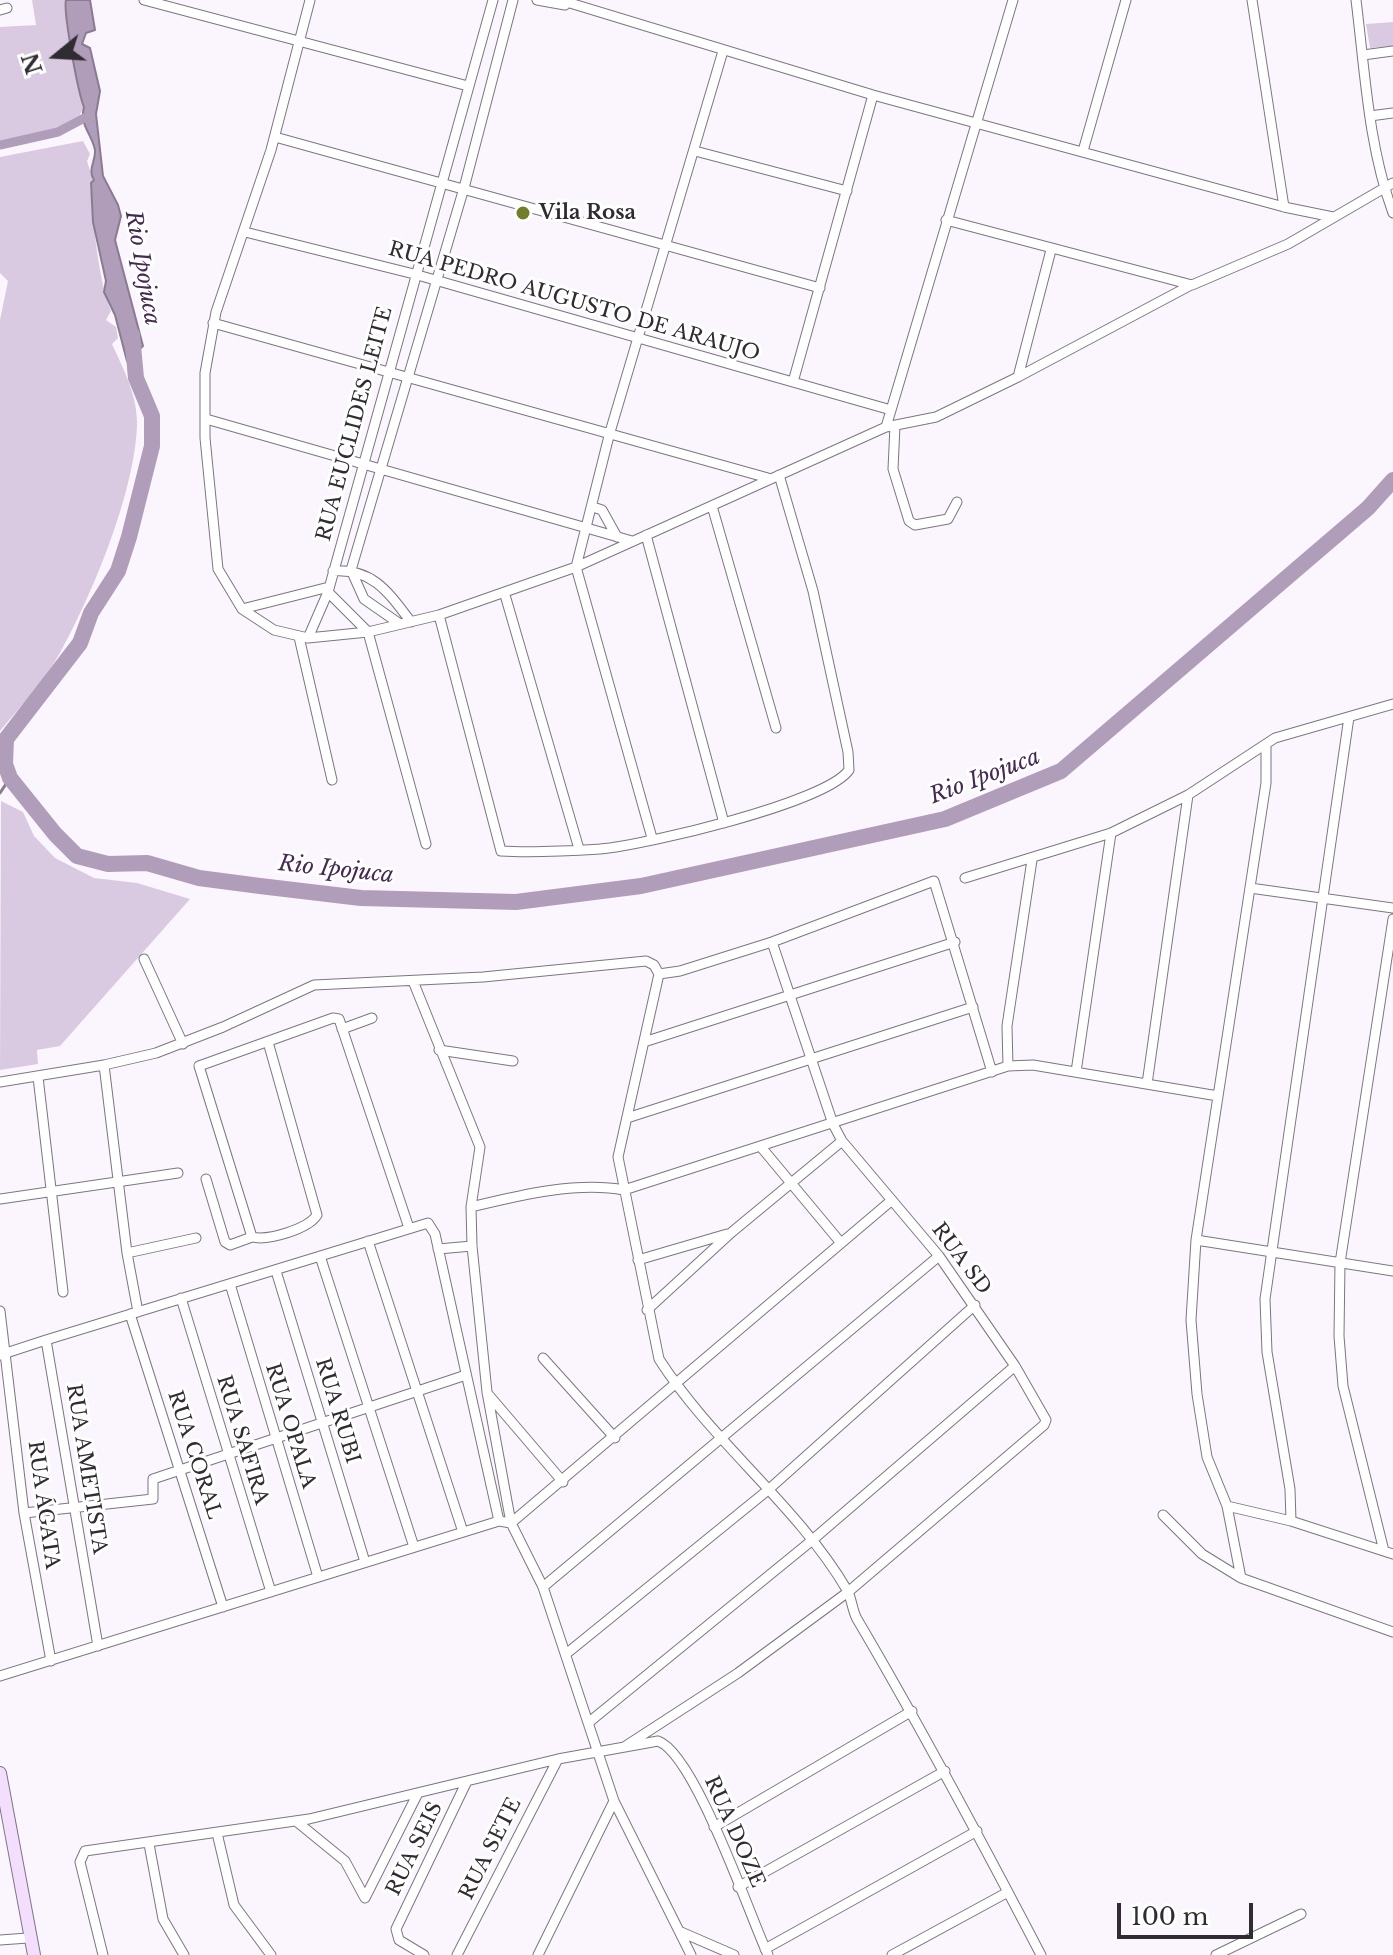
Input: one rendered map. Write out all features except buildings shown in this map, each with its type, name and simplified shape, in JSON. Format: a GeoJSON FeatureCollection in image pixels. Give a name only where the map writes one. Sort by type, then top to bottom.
{"type":"FeatureCollection","features":[{"type":"Feature","properties":{"kind":"main road"},"geometry":{"type":"LineString","coordinates":[[0,1773],[28,1938],[34,1955]]}},
{"type":"Feature","properties":{"kind":"street"},"geometry":{"type":"LineString","coordinates":[[144,0],[468,86]]}},
{"type":"Feature","properties":{"kind":"street"},"geometry":{"type":"LineString","coordinates":[[310,0],[275,137],[252,196],[245,232],[213,323],[205,373],[218,569],[242,609],[274,630],[304,638],[368,632],[439,615],[505,595],[576,567],[768,478],[891,426],[936,417],[1192,285],[1288,244],[1391,186]]}},
{"type":"Feature","properties":{"kind":"street","name":"RUA EUCLIDES LEITE"},"geometry":{"type":"LineString","coordinates":[[304,638],[328,589],[493,0]]}},
{"type":"Feature","properties":{"kind":"street","name":"RUA EUCLIDES LEITE"},"geometry":{"type":"LineString","coordinates":[[351,570],[434,280],[464,188],[513,0]]}},
{"type":"Feature","properties":{"kind":"street"},"geometry":{"type":"LineString","coordinates":[[537,0],[584,9]]}},
{"type":"Feature","properties":{"kind":"street"},"geometry":{"type":"LineString","coordinates":[[560,0],[873,95],[1284,207],[1333,217]]}},
{"type":"Feature","properties":{"kind":"street"},"geometry":{"type":"LineString","coordinates":[[957,502],[948,519],[915,525],[909,521],[893,469],[891,410],[1013,0]]}},
{"type":"Feature","properties":{"kind":"street"},"geometry":{"type":"LineString","coordinates":[[1083,151],[1126,0]]}},
{"type":"Feature","properties":{"kind":"street"},"geometry":{"type":"LineString","coordinates":[[1252,0],[1284,207]]}},
{"type":"Feature","properties":{"kind":"street"},"geometry":{"type":"LineString","coordinates":[[1356,0],[1370,116],[1391,186],[1393,213]]}},
{"type":"Feature","properties":{"kind":"street"},"geometry":{"type":"LineString","coordinates":[[652,838],[576,567],[610,432],[723,51]]}},
{"type":"Feature","properties":{"kind":"street"},"geometry":{"type":"LineString","coordinates":[[1363,55],[1393,51]]}},
{"type":"Feature","properties":{"kind":"street"},"geometry":{"type":"LineString","coordinates":[[793,382],[873,95]]}},
{"type":"Feature","properties":{"kind":"street"},"geometry":{"type":"LineString","coordinates":[[1370,116],[1393,113]]}},
{"type":"Feature","properties":{"kind":"street"},"geometry":{"type":"LineString","coordinates":[[275,137],[820,288]]}},
{"type":"Feature","properties":{"kind":"street"},"geometry":{"type":"LineString","coordinates":[[695,151],[847,191]]}},
{"type":"Feature","properties":{"kind":"street"},"geometry":{"type":"LineString","coordinates":[[946,220],[1192,285]]}},
{"type":"Feature","properties":{"kind":"street","name":"RUA PEDRO AUGUSTO DE ARAUJO"},"geometry":{"type":"LineString","coordinates":[[245,232],[414,274],[891,410]]}},
{"type":"Feature","properties":{"kind":"street"},"geometry":{"type":"LineString","coordinates":[[1018,377],[1051,250]]}},
{"type":"Feature","properties":{"kind":"street"},"geometry":{"type":"LineString","coordinates":[[213,323],[768,478]]}},
{"type":"Feature","properties":{"kind":"street"},"geometry":{"type":"LineString","coordinates":[[206,419],[380,466],[632,541]]}},
{"type":"Feature","properties":{"kind":"street"},"geometry":{"type":"LineString","coordinates":[[439,615],[501,851],[602,849],[724,823],[833,786],[849,770],[813,591],[779,475]]}},
{"type":"Feature","properties":{"kind":"street"},"geometry":{"type":"LineString","coordinates":[[712,506],[776,728]]}},
{"type":"Feature","properties":{"kind":"street"},"geometry":{"type":"LineString","coordinates":[[593,507],[602,510],[617,537]]}},
{"type":"Feature","properties":{"kind":"street"},"geometry":{"type":"LineString","coordinates":[[646,535],[724,823]]}},
{"type":"Feature","properties":{"kind":"street"},"geometry":{"type":"LineString","coordinates":[[351,570],[364,599],[400,624]]}},
{"type":"Feature","properties":{"kind":"street"},"geometry":{"type":"LineString","coordinates":[[333,571],[351,570],[381,583],[411,622]]}},
{"type":"Feature","properties":{"kind":"street"},"geometry":{"type":"LineString","coordinates":[[242,609],[328,589],[368,632],[426,844]]}},
{"type":"Feature","properties":{"kind":"street"},"geometry":{"type":"LineString","coordinates":[[505,595],[579,849]]}},
{"type":"Feature","properties":{"kind":"street"},"geometry":{"type":"LineString","coordinates":[[304,638],[332,780]]}},
{"type":"Feature","properties":{"kind":"street"},"geometry":{"type":"LineString","coordinates":[[965,878],[1032,860],[1111,833],[1188,795],[1284,734],[1393,704]]}},
{"type":"Feature","properties":{"kind":"street"},"geometry":{"type":"LineString","coordinates":[[1291,1521],[1290,1489],[1267,1352],[1265,1299],[1349,717]]}},
{"type":"Feature","properties":{"kind":"street"},"geometry":{"type":"LineString","coordinates":[[1241,1578],[1227,1506],[1207,1457],[1197,1394],[1191,1320],[1196,1240],[1266,783],[1266,744]]}},
{"type":"Feature","properties":{"kind":"street"},"geometry":{"type":"LineString","coordinates":[[1147,1084],[1188,795]]}},
{"type":"Feature","properties":{"kind":"street"},"geometry":{"type":"LineString","coordinates":[[1076,1072],[1111,833]]}},
{"type":"Feature","properties":{"kind":"street"},"geometry":{"type":"LineString","coordinates":[[1008,1066],[1007,1026],[1032,860]]}},
{"type":"Feature","properties":{"kind":"street"},"geometry":{"type":"LineString","coordinates":[[659,974],[680,971],[772,942],[934,881],[992,1072]]}},
{"type":"Feature","properties":{"kind":"street"},"geometry":{"type":"LineString","coordinates":[[1250,888],[1393,908]]}},
{"type":"Feature","properties":{"kind":"street"},"geometry":{"type":"LineString","coordinates":[[1388,1553],[1343,1386],[1339,1336],[1340,1263],[1393,919]]}},
{"type":"Feature","properties":{"kind":"street","name":"RUA SD"},"geometry":{"type":"LineString","coordinates":[[772,942],[833,1124],[842,1141],[939,1256],[975,1305],[1044,1415],[1044,1425],[848,1592]]}},
{"type":"Feature","properties":{"kind":"street"},"geometry":{"type":"LineString","coordinates":[[644,1042],[955,942]]}},
{"type":"Feature","properties":{"kind":"street"},"geometry":{"type":"LineString","coordinates":[[144,959],[183,1044]]}},
{"type":"Feature","properties":{"kind":"street"},"geometry":{"type":"LineString","coordinates":[[0,1082],[104,1065],[183,1044],[303,988],[646,961],[654,965],[659,974],[618,1157],[659,1359],[675,1384],[724,1437],[848,1592],[855,1616],[945,1771],[1041,1955]]}},
{"type":"Feature","properties":{"kind":"street"},"geometry":{"type":"LineString","coordinates":[[413,981],[480,1147],[471,1207],[472,1246],[487,1392],[511,1523],[543,1587],[595,1752],[614,1801],[691,1955]]}},
{"type":"Feature","properties":{"kind":"street"},"geometry":{"type":"LineString","coordinates":[[627,1118],[973,1007]]}},
{"type":"Feature","properties":{"kind":"street"},"geometry":{"type":"LineString","coordinates":[[252,1237],[199,1066],[333,1018],[339,1019],[409,1228]]}},
{"type":"Feature","properties":{"kind":"street"},"geometry":{"type":"LineString","coordinates":[[342,1029],[372,1018]]}},
{"type":"Feature","properties":{"kind":"street"},"geometry":{"type":"LineString","coordinates":[[206,1179],[225,1242],[230,1245],[252,1237],[267,1238],[312,1221],[317,1215],[268,1042]]}},
{"type":"Feature","properties":{"kind":"street"},"geometry":{"type":"LineString","coordinates":[[439,1050],[513,1061]]}},
{"type":"Feature","properties":{"kind":"street","name":"RUA CORAL"},"geometry":{"type":"LineString","coordinates":[[104,1065],[134,1313],[223,1607]]}},
{"type":"Feature","properties":{"kind":"street"},"geometry":{"type":"LineString","coordinates":[[471,1207],[520,1196],[594,1188],[624,1190],[1008,1066],[1033,1065],[1218,1096]]}},
{"type":"Feature","properties":{"kind":"street"},"geometry":{"type":"LineString","coordinates":[[38,1077],[63,1292]]}},
{"type":"Feature","properties":{"kind":"street"},"geometry":{"type":"LineString","coordinates":[[647,1310],[732,1232],[842,1141]]}},
{"type":"Feature","properties":{"kind":"street"},"geometry":{"type":"LineString","coordinates":[[761,1147],[841,1243]]}},
{"type":"Feature","properties":{"kind":"street"},"geometry":{"type":"LineString","coordinates":[[0,1199],[178,1173]]}},
{"type":"Feature","properties":{"kind":"street"},"geometry":{"type":"LineString","coordinates":[[0,1676],[499,1521],[511,1523],[615,1438],[892,1200]]}},
{"type":"Feature","properties":{"kind":"street"},"geometry":{"type":"LineString","coordinates":[[2,1355],[428,1223],[438,1249],[499,1521]]}},
{"type":"Feature","properties":{"kind":"street"},"geometry":{"type":"LineString","coordinates":[[638,1260],[732,1232]]}},
{"type":"Feature","properties":{"kind":"street"},"geometry":{"type":"LineString","coordinates":[[127,1253],[196,1238]]}},
{"type":"Feature","properties":{"kind":"street"},"geometry":{"type":"LineString","coordinates":[[1196,1240],[1393,1271]]}},
{"type":"Feature","properties":{"kind":"street"},"geometry":{"type":"LineString","coordinates":[[368,1241],[463,1532]]}},
{"type":"Feature","properties":{"kind":"street"},"geometry":{"type":"LineString","coordinates":[[438,1249],[472,1246]]}},
{"type":"Feature","properties":{"kind":"street"},"geometry":{"type":"LineString","coordinates":[[320,1256],[414,1547]]}},
{"type":"Feature","properties":{"kind":"street"},"geometry":{"type":"LineString","coordinates":[[543,1587],[939,1256]]}},
{"type":"Feature","properties":{"kind":"street","name":"RUA RUBI"},"geometry":{"type":"LineString","coordinates":[[276,1271],[365,1562]]}},
{"type":"Feature","properties":{"kind":"street","name":"RUA OPALA"},"geometry":{"type":"LineString","coordinates":[[230,1284],[318,1577]]}},
{"type":"Feature","properties":{"kind":"street","name":"RUA SAFIRA"},"geometry":{"type":"LineString","coordinates":[[181,1298],[271,1592]]}},
{"type":"Feature","properties":{"kind":"street"},"geometry":{"type":"LineString","coordinates":[[566,1654],[768,1490],[975,1305]]}},
{"type":"Feature","properties":{"kind":"street","name":"RUA ÁGATA"},"geometry":{"type":"LineString","coordinates":[[0,1311],[2,1355],[24,1513],[51,1661]]}},
{"type":"Feature","properties":{"kind":"street","name":"RUA AMETISTA"},"geometry":{"type":"LineString","coordinates":[[46,1340],[98,1646]]}},
{"type":"Feature","properties":{"kind":"street"},"geometry":{"type":"LineString","coordinates":[[543,1358],[615,1438]]}},
{"type":"Feature","properties":{"kind":"street"},"geometry":{"type":"LineString","coordinates":[[588,1723],[810,1542],[1015,1366]]}},
{"type":"Feature","properties":{"kind":"street"},"geometry":{"type":"LineString","coordinates":[[24,1513],[153,1499],[156,1493],[153,1479],[466,1375]]}},
{"type":"Feature","properties":{"kind":"street"},"geometry":{"type":"LineString","coordinates":[[487,1392],[563,1482]]}},
{"type":"Feature","properties":{"kind":"street"},"geometry":{"type":"LineString","coordinates":[[1227,1506],[1291,1521],[1388,1553]]}},
{"type":"Feature","properties":{"kind":"street"},"geometry":{"type":"LineString","coordinates":[[1163,1515],[1202,1554],[1241,1578],[1393,1632]]}},
{"type":"Feature","properties":{"kind":"street"},"geometry":{"type":"LineString","coordinates":[[103,1955],[80,1856],[89,1850],[296,1821],[558,1759],[624,1747],[738,1673],[848,1592]]}},
{"type":"Feature","properties":{"kind":"street"},"geometry":{"type":"LineString","coordinates":[[714,1827],[912,1711]]}},
{"type":"Feature","properties":{"kind":"street","name":"RUA DOZE"},"geometry":{"type":"LineString","coordinates":[[624,1747],[649,1742],[664,1744],[681,1759],[714,1827],[766,1952]]}},
{"type":"Feature","properties":{"kind":"street","name":"RUA SETE"},"geometry":{"type":"LineString","coordinates":[[457,1955],[558,1759]]}},
{"type":"Feature","properties":{"kind":"street"},"geometry":{"type":"LineString","coordinates":[[738,1887],[945,1771]]}},
{"type":"Feature","properties":{"kind":"street","name":"RUA SEIS"},"geometry":{"type":"LineString","coordinates":[[424,1955],[396,1933],[467,1781]]}},
{"type":"Feature","properties":{"kind":"street"},"geometry":{"type":"LineString","coordinates":[[296,1821],[345,1861],[365,1898],[418,1793]]}},
{"type":"Feature","properties":{"kind":"street"},"geometry":{"type":"LineString","coordinates":[[538,1955],[614,1801]]}},
{"type":"Feature","properties":{"kind":"street"},"geometry":{"type":"LineString","coordinates":[[766,1952],[977,1831]]}},
{"type":"Feature","properties":{"kind":"street"},"geometry":{"type":"LineString","coordinates":[[217,1833],[234,1905],[271,1955]]}},
{"type":"Feature","properties":{"kind":"street"},"geometry":{"type":"LineString","coordinates":[[149,1844],[163,1919],[184,1955]]}},
{"type":"Feature","properties":{"kind":"street"},"geometry":{"type":"LineString","coordinates":[[892,1955],[1008,1892]]}},
{"type":"Feature","properties":{"kind":"street"},"geometry":{"type":"LineString","coordinates":[[1216,1955],[1301,1914]]}},
{"type":"Feature","properties":{"kind":"street"},"geometry":{"type":"LineString","coordinates":[[681,1932],[734,1955]]}},
{"type":"Feature","properties":{"kind":"street"},"geometry":{"type":"LineString","coordinates":[[0,1940],[28,1938]]}},
{"type":"Feature","properties":{"kind":"shaded area"},"geometry":{"type":"Polygon","coordinates":[[[32,0],[66,0],[66,25],[71,33],[71,49],[83,108],[79,117],[58,128],[0,143],[0,27],[36,25],[32,0]]]}},
{"type":"Feature","properties":{"kind":"shaded area","name":"Rio Ipojuca"},"geometry":{"type":"Polygon","coordinates":[[[66,0],[90,0],[95,30],[86,33],[82,44],[90,48],[100,91],[96,114],[103,176],[121,216],[115,240],[143,346],[127,361],[115,315],[104,292],[106,281],[93,222],[91,183],[94,180],[91,172],[95,150],[83,119],[84,107],[72,52],[66,0]]]}},
{"type":"Feature","properties":{"kind":"shaded area"},"geometry":{"type":"Polygon","coordinates":[[[1393,22],[1393,46],[1370,48],[1366,24],[1393,22]]]}},
{"type":"Feature","properties":{"kind":"shaded area"},"geometry":{"type":"Polygon","coordinates":[[[83,141],[90,154],[87,161],[93,180],[90,183],[97,249],[111,311],[106,320],[116,327],[118,338],[112,344],[129,384],[137,415],[134,453],[110,542],[73,629],[47,673],[0,731],[0,320],[8,281],[0,273],[0,157],[83,141]]]}},
{"type":"Feature","properties":{"kind":"shaded area"},"geometry":{"type":"Polygon","coordinates":[[[1,801],[23,812],[34,836],[55,858],[94,878],[137,883],[190,899],[60,1046],[37,1050],[38,1064],[0,1070],[1,801]]]}},
{"type":"Feature","properties":{"kind":"waterway"},"geometry":{"type":"LineString","coordinates":[[0,145],[58,132],[90,115]]}},
{"type":"Feature","properties":{"kind":"waterway","name":"Rio Ipojuca"},"geometry":{"type":"LineString","coordinates":[[132,335],[136,378],[152,416],[152,446],[129,537],[118,571],[91,613],[80,643],[6,739],[5,764],[10,778],[77,856],[108,864],[147,863],[199,878],[361,898],[516,902],[641,886],[945,819],[1061,771],[1368,508],[1393,480]]}},
{"type":"Feature","properties":{"kind":"waterway"},"geometry":{"type":"LineString","coordinates":[[0,793],[10,778]]}},
{"type":"Feature","properties":{"kind":"place","name":"Vila Rosa"},"geometry":{"type":"Point","coordinates":[523,213]}}]}
